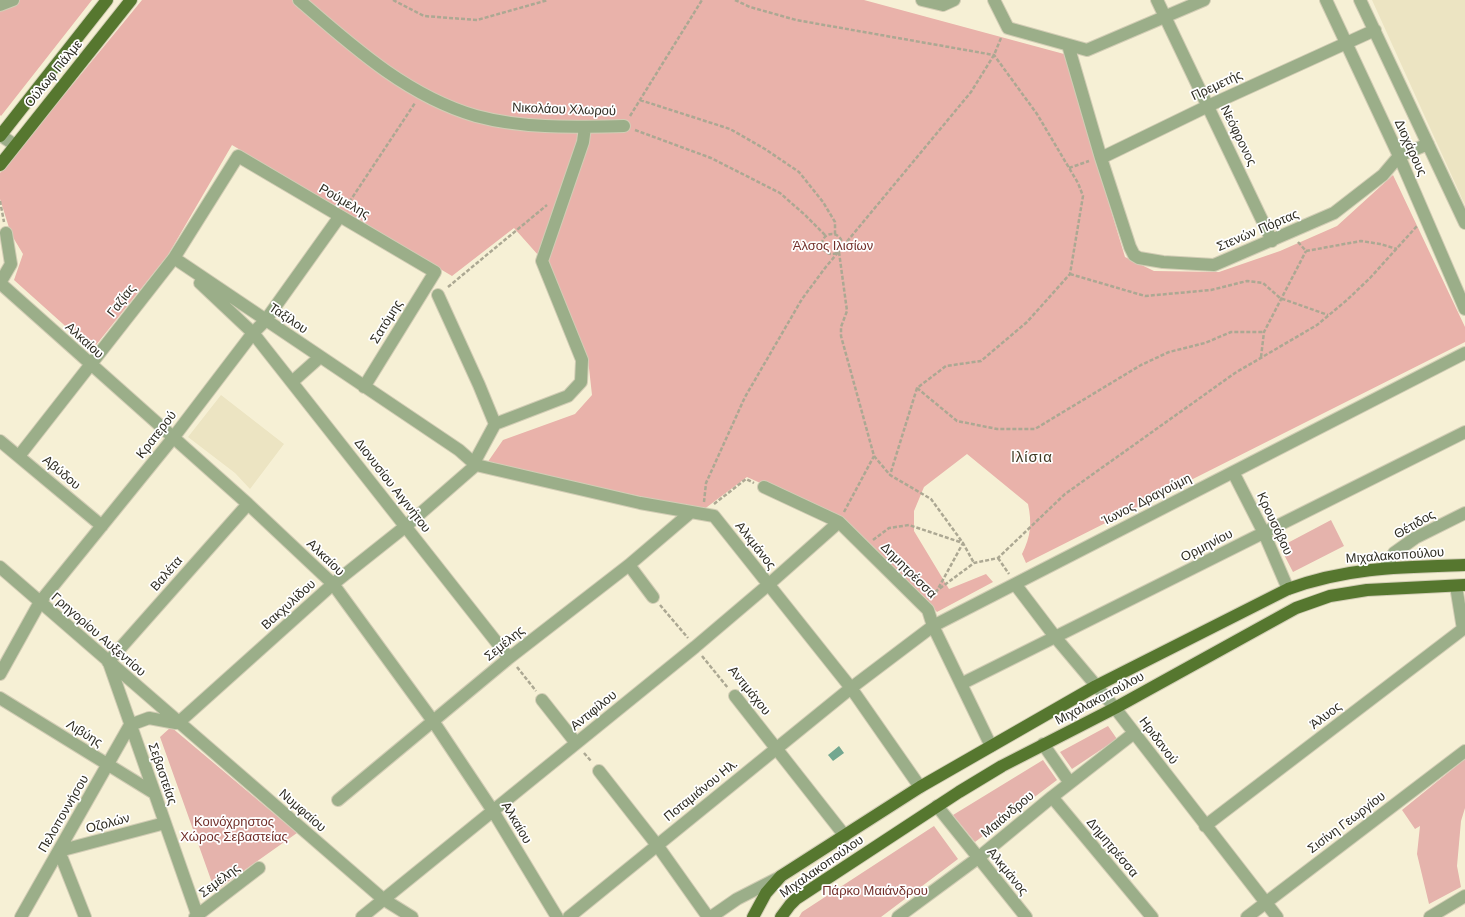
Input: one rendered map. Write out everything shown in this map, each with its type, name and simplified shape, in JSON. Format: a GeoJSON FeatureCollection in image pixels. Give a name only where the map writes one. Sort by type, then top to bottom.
{"type":"FeatureCollection","features":[{"type":"Feature","properties":{"kind":"main road","name":"Ούλωφ Πάλμε"},"geometry":{"type":"LineString","coordinates":[[0,135],[107,0]]}},
{"type":"Feature","properties":{"kind":"main road","name":"Ούλωφ Πάλμε"},"geometry":{"type":"LineString","coordinates":[[0,165],[15,144],[131,0]]}},
{"type":"Feature","properties":{"kind":"main road","name":"Μιχαλακοπούλου"},"geometry":{"type":"LineString","coordinates":[[753,917],[766,893],[781,876],[920,787],[1096,686],[1288,589],[1320,578],[1342,573],[1385,568],[1465,565]]}},
{"type":"Feature","properties":{"kind":"main road","name":"Μιχαλακοπούλου"},"geometry":{"type":"LineString","coordinates":[[781,917],[796,899],[937,806],[1002,766],[1115,708],[1296,608],[1345,592],[1460,586]]}},
{"type":"Feature","properties":{"kind":"street"},"geometry":{"type":"LineString","coordinates":[[0,4],[13,0]]}},
{"type":"Feature","properties":{"kind":"street","name":"Νικολάου Χλωρού"},"geometry":{"type":"LineString","coordinates":[[299,0],[352,45],[385,70],[422,93],[476,116],[522,125],[585,127],[624,126]]}},
{"type":"Feature","properties":{"kind":"street"},"geometry":{"type":"LineString","coordinates":[[922,0],[942,5],[954,0]]}},
{"type":"Feature","properties":{"kind":"street"},"geometry":{"type":"LineString","coordinates":[[994,0],[1008,28],[1087,50],[1204,0]]}},
{"type":"Feature","properties":{"kind":"street","name":"Νεόφρονος"},"geometry":{"type":"LineString","coordinates":[[1157,0],[1272,241]]}},
{"type":"Feature","properties":{"kind":"street","name":"Διοχάρους"},"geometry":{"type":"LineString","coordinates":[[1326,0],[1399,156],[1465,309]]}},
{"type":"Feature","properties":{"kind":"street","name":"Διοχάρους"},"geometry":{"type":"LineString","coordinates":[[1360,0],[1465,223]]}},
{"type":"Feature","properties":{"kind":"street","name":"Πρεμετής"},"geometry":{"type":"LineString","coordinates":[[1096,159],[1375,30]]}},
{"type":"Feature","properties":{"kind":"street","name":"Στενών Πόρτας"},"geometry":{"type":"LineString","coordinates":[[1068,45],[1096,159],[1130,247],[1134,255],[1139,258],[1163,262],[1214,265],[1334,213],[1383,175],[1399,156]]}},
{"type":"Feature","properties":{"kind":"street"},"geometry":{"type":"LineString","coordinates":[[475,464],[495,424],[568,396],[581,382],[582,360],[542,261],[583,142],[585,127]]}},
{"type":"Feature","properties":{"kind":"street"},"geometry":{"type":"LineString","coordinates":[[0,135],[15,144]]}},
{"type":"Feature","properties":{"kind":"street"},"geometry":{"type":"LineString","coordinates":[[1399,156],[1428,144]]}},
{"type":"Feature","properties":{"kind":"street","name":"Ρούμελης"},"geometry":{"type":"LineString","coordinates":[[238,156],[435,272]]}},
{"type":"Feature","properties":{"kind":"street","name":"Γαζίας"},"geometry":{"type":"LineString","coordinates":[[19,456],[174,258],[238,156]]}},
{"type":"Feature","properties":{"kind":"street","name":"Κρατερού"},"geometry":{"type":"LineString","coordinates":[[0,674],[40,602],[173,438],[253,333],[265,320],[340,216]]}},
{"type":"Feature","properties":{"kind":"street"},"geometry":{"type":"LineString","coordinates":[[0,283],[12,264],[6,233]]}},
{"type":"Feature","properties":{"kind":"street"},"geometry":{"type":"LineString","coordinates":[[174,258],[253,333]]}},
{"type":"Feature","properties":{"kind":"street","name":"Ταξίλου"},"geometry":{"type":"LineString","coordinates":[[174,258],[459,450],[475,464]]}},
{"type":"Feature","properties":{"kind":"street","name":"Σατόμης"},"geometry":{"type":"LineString","coordinates":[[364,386],[435,272]]}},
{"type":"Feature","properties":{"kind":"street","name":"Αλκαίου"},"geometry":{"type":"LineString","coordinates":[[0,283],[90,365],[248,504],[333,584],[433,722],[492,811],[557,917]]}},
{"type":"Feature","properties":{"kind":"street"},"geometry":{"type":"LineString","coordinates":[[438,295],[480,385],[495,424]]}},
{"type":"Feature","properties":{"kind":"street","name":"Διονυσίου Αιγινήτου"},"geometry":{"type":"LineString","coordinates":[[253,333],[510,658]]}},
{"type":"Feature","properties":{"kind":"street","name":"Ίωνος Δραγούμη"},"geometry":{"type":"LineString","coordinates":[[851,688],[933,626],[1465,352]]}},
{"type":"Feature","properties":{"kind":"street"},"geometry":{"type":"LineString","coordinates":[[292,382],[320,357]]}},
{"type":"Feature","properties":{"kind":"street","name":"Ορμηνίου"},"geometry":{"type":"LineString","coordinates":[[961,684],[1056,638],[1465,432]]}},
{"type":"Feature","properties":{"kind":"street","name":"Αβύδου"},"geometry":{"type":"LineString","coordinates":[[0,441],[102,526]]}},
{"type":"Feature","properties":{"kind":"street","name":"Αλκμάνος"},"geometry":{"type":"LineString","coordinates":[[475,464],[714,516],[851,688],[920,787]]}},
{"type":"Feature","properties":{"kind":"street","name":"Βακχυλίδου"},"geometry":{"type":"LineString","coordinates":[[178,723],[333,584],[406,526],[475,464]]}},
{"type":"Feature","properties":{"kind":"street","name":"Κρουσόβου"},"geometry":{"type":"LineString","coordinates":[[1233,472],[1264,533],[1288,589]]}},
{"type":"Feature","properties":{"kind":"street","name":"Δημητρέσσα"},"geometry":{"type":"LineString","coordinates":[[764,487],[839,522],[928,610],[933,626],[991,746]]}},
{"type":"Feature","properties":{"kind":"street","name":"Βαλέτα"},"geometry":{"type":"LineString","coordinates":[[108,662],[248,504]]}},
{"type":"Feature","properties":{"kind":"street","name":"Σεμέλης"},"geometry":{"type":"LineString","coordinates":[[338,800],[510,658],[696,513]]}},
{"type":"Feature","properties":{"kind":"street","name":"Θέτιδος"},"geometry":{"type":"LineString","coordinates":[[1385,568],[1394,553],[1465,513]]}},
{"type":"Feature","properties":{"kind":"street","name":"Αντιφίλου"},"geometry":{"type":"LineString","coordinates":[[362,917],[375,912],[383,899],[695,647],[839,522]]}},
{"type":"Feature","properties":{"kind":"street"},"geometry":{"type":"LineString","coordinates":[[629,565],[654,597]]}},
{"type":"Feature","properties":{"kind":"street","name":"Γρηγορίου Αυξεντίου"},"geometry":{"type":"LineString","coordinates":[[0,567],[178,723]]}},
{"type":"Feature","properties":{"kind":"street","name":"Ηριδανού"},"geometry":{"type":"LineString","coordinates":[[1015,584],[1056,638],[1115,708],[1277,917]]}},
{"type":"Feature","properties":{"kind":"street"},"geometry":{"type":"LineString","coordinates":[[1460,586],[1464,629]]}},
{"type":"Feature","properties":{"kind":"street","name":"Άλυος"},"geometry":{"type":"LineString","coordinates":[[1205,826],[1464,629]]}},
{"type":"Feature","properties":{"kind":"street","name":"Σεβαστείας"},"geometry":{"type":"LineString","coordinates":[[108,662],[197,916]]}},
{"type":"Feature","properties":{"kind":"street","name":"Ποταμιάνου Ηλ."},"geometry":{"type":"LineString","coordinates":[[569,917],[851,688]]}},
{"type":"Feature","properties":{"kind":"street","name":"Αντιμάχου"},"geometry":{"type":"LineString","coordinates":[[735,696],[845,836]]}},
{"type":"Feature","properties":{"kind":"street","name":"Λιβύης"},"geometry":{"type":"LineString","coordinates":[[0,698],[154,793]]}},
{"type":"Feature","properties":{"kind":"street"},"geometry":{"type":"LineString","coordinates":[[542,700],[576,743]]}},
{"type":"Feature","properties":{"kind":"street"},"geometry":{"type":"LineString","coordinates":[[130,725],[149,718],[178,723]]}},
{"type":"Feature","properties":{"kind":"street","name":"Νυμφαίου"},"geometry":{"type":"LineString","coordinates":[[178,723],[383,899],[412,917]]}},
{"type":"Feature","properties":{"kind":"street","name":"Πελοποννήσου"},"geometry":{"type":"LineString","coordinates":[[21,917],[130,725]]}},
{"type":"Feature","properties":{"kind":"street","name":"Μαιάνδρου"},"geometry":{"type":"LineString","coordinates":[[898,917],[978,858],[1052,797],[1134,733]]}},
{"type":"Feature","properties":{"kind":"street"},"geometry":{"type":"LineString","coordinates":[[1043,744],[1070,783]]}},
{"type":"Feature","properties":{"kind":"street","name":"Σισίνη Γεωργίου"},"geometry":{"type":"LineString","coordinates":[[1247,917],[1465,751]]}},
{"type":"Feature","properties":{"kind":"street"},"geometry":{"type":"LineString","coordinates":[[599,771],[657,845],[708,917]]}},
{"type":"Feature","properties":{"kind":"street","name":"Δημητρέσσα"},"geometry":{"type":"LineString","coordinates":[[1052,797],[1152,917]]}},
{"type":"Feature","properties":{"kind":"street","name":"Αλκμάνος"},"geometry":{"type":"LineString","coordinates":[[937,806],[1026,917]]}},
{"type":"Feature","properties":{"kind":"street","name":"Οζολών"},"geometry":{"type":"LineString","coordinates":[[59,851],[165,823]]}},
{"type":"Feature","properties":{"kind":"street"},"geometry":{"type":"LineString","coordinates":[[59,851],[85,917]]}},
{"type":"Feature","properties":{"kind":"street","name":"Σεμέλης"},"geometry":{"type":"LineString","coordinates":[[197,916],[259,868]]}},
{"type":"Feature","properties":{"kind":"street","name":"Μιχαλακοπούλου"},"geometry":{"type":"LineString","coordinates":[[711,917],[737,899],[781,876]]}},
{"type":"Feature","properties":{"kind":"street"},"geometry":{"type":"LineString","coordinates":[[1430,917],[1465,896]]}},
{"type":"Feature","properties":{"kind":"path"},"geometry":{"type":"LineString","coordinates":[[393,0],[424,16],[477,20],[548,0]]}},
{"type":"Feature","properties":{"kind":"path"},"geometry":{"type":"LineString","coordinates":[[702,0],[624,126],[711,158],[780,193],[805,214],[826,236]]}},
{"type":"Feature","properties":{"kind":"path"},"geometry":{"type":"LineString","coordinates":[[735,0],[750,7],[796,20],[994,55],[1037,114],[1069,168],[1083,196],[1070,274],[1028,322],[981,362],[946,366],[917,388],[890,475]]}},
{"type":"Feature","properties":{"kind":"path"},"geometry":{"type":"LineString","coordinates":[[696,513],[706,483],[745,397],[802,299],[839,251],[972,92],[994,55],[1006,24]]}},
{"type":"Feature","properties":{"kind":"path"},"geometry":{"type":"LineString","coordinates":[[340,216],[422,93]]}},
{"type":"Feature","properties":{"kind":"path"},"geometry":{"type":"LineString","coordinates":[[640,100],[730,129],[765,149],[799,172],[823,202],[835,222],[835,235],[842,242],[839,251],[847,311],[841,327],[841,336],[874,456],[890,475],[931,499],[963,543],[974,563]]}},
{"type":"Feature","properties":{"kind":"path"},"geometry":{"type":"LineString","coordinates":[[1069,168],[1096,159]]}},
{"type":"Feature","properties":{"kind":"path"},"geometry":{"type":"LineString","coordinates":[[438,295],[566,190]]}},
{"type":"Feature","properties":{"kind":"path"},"geometry":{"type":"LineString","coordinates":[[0,201],[6,233]]}},
{"type":"Feature","properties":{"kind":"path"},"geometry":{"type":"LineString","coordinates":[[935,592],[974,563],[998,558],[1065,494],[1235,373],[1316,325],[1328,316],[1364,284],[1397,249],[1424,215]]}},
{"type":"Feature","properties":{"kind":"path"},"geometry":{"type":"LineString","coordinates":[[1291,232],[1306,251]]}},
{"type":"Feature","properties":{"kind":"path"},"geometry":{"type":"LineString","coordinates":[[835,235],[826,236],[822,241],[824,250],[833,254],[839,251]]}},
{"type":"Feature","properties":{"kind":"path"},"geometry":{"type":"LineString","coordinates":[[1306,251],[1361,241],[1397,249]]}},
{"type":"Feature","properties":{"kind":"path"},"geometry":{"type":"LineString","coordinates":[[1261,357],[1264,332],[1280,298],[1306,251]]}},
{"type":"Feature","properties":{"kind":"path"},"geometry":{"type":"LineString","coordinates":[[1070,274],[1145,296],[1211,290],[1248,281],[1263,283],[1280,298],[1328,316]]}},
{"type":"Feature","properties":{"kind":"path"},"geometry":{"type":"LineString","coordinates":[[917,388],[957,421],[997,429],[1034,429],[1141,365],[1169,352],[1205,343],[1231,332],[1264,332]]}},
{"type":"Feature","properties":{"kind":"path"},"geometry":{"type":"LineString","coordinates":[[839,522],[874,456]]}},
{"type":"Feature","properties":{"kind":"path"},"geometry":{"type":"LineString","coordinates":[[696,513],[746,479]]}},
{"type":"Feature","properties":{"kind":"path"},"geometry":{"type":"LineString","coordinates":[[864,546],[889,528],[909,525],[963,543]]}},
{"type":"Feature","properties":{"kind":"path"},"geometry":{"type":"LineString","coordinates":[[928,610],[935,592],[963,543]]}},
{"type":"Feature","properties":{"kind":"path"},"geometry":{"type":"LineString","coordinates":[[998,558],[1015,584]]}},
{"type":"Feature","properties":{"kind":"path","name":"Αντιμάχου"},"geometry":{"type":"LineString","coordinates":[[654,597],[735,696]]}},
{"type":"Feature","properties":{"kind":"path"},"geometry":{"type":"LineString","coordinates":[[522,674],[542,700]]}},
{"type":"Feature","properties":{"kind":"path"},"geometry":{"type":"LineString","coordinates":[[576,743],[599,771]]}},
{"type":"Feature","properties":{"kind":"shaded area"},"geometry":{"type":"Polygon","coordinates":[[[1372,0],[1465,0],[1465,205],[1372,0]]]}},
{"type":"Feature","properties":{"kind":"shaded area"},"geometry":{"type":"Polygon","coordinates":[[[221,395],[284,444],[250,489],[235,473],[188,437],[221,395]]]}},
{"type":"Feature","properties":{"kind":"shaded area"},"geometry":{"type":"Polygon","coordinates":[[[839,746],[844,753],[833,761],[828,755],[839,746]]]}},
{"type":"Feature","properties":{"kind":"green space"},"geometry":{"type":"Polygon","coordinates":[[[0,0],[92,0],[1,116],[0,115],[0,0]]]}},
{"type":"Feature","properties":{"kind":"green space","name":"Άλσος Ιλισίων"},"geometry":{"type":"Polygon","coordinates":[[[142,0],[864,0],[1064,54],[1125,257],[1154,271],[1219,272],[1280,251],[1337,226],[1393,175],[1465,327],[1465,342],[1026,563],[1022,554],[1030,529],[1028,504],[967,454],[924,487],[914,511],[914,531],[949,589],[986,574],[993,582],[937,612],[880,554],[840,519],[747,477],[703,510],[487,463],[503,440],[575,414],[592,395],[588,359],[572,338],[547,265],[514,228],[452,276],[232,145],[168,255],[92,350],[14,280],[23,254],[11,234],[0,199],[0,173],[142,0]]]}},
{"type":"Feature","properties":{"kind":"green space"},"geometry":{"type":"Polygon","coordinates":[[[1331,520],[1344,546],[1293,572],[1280,547],[1331,520]]]}},
{"type":"Feature","properties":{"kind":"green space"},"geometry":{"type":"Polygon","coordinates":[[[1108,726],[1117,739],[1072,769],[1060,752],[1108,726]]]}},
{"type":"Feature","properties":{"kind":"green space","name":"Κοινόχρηστος Χώρος Σεβαστείας"},"geometry":{"type":"Polygon","coordinates":[[[171,727],[297,833],[215,891],[160,737],[171,727]]]}},
{"type":"Feature","properties":{"kind":"green space"},"geometry":{"type":"Polygon","coordinates":[[[1465,759],[1465,808],[1461,821],[1457,866],[1461,887],[1429,904],[1417,854],[1420,826],[1415,829],[1402,810],[1465,759]]]}},
{"type":"Feature","properties":{"kind":"green space"},"geometry":{"type":"Polygon","coordinates":[[[1043,760],[1057,780],[975,842],[953,815],[1043,760]]]}},
{"type":"Feature","properties":{"kind":"green space","name":"Πάρκο Μαιάνδρου"},"geometry":{"type":"Polygon","coordinates":[[[934,826],[958,859],[881,917],[799,917],[802,912],[934,826]]]}},
{"type":"Feature","properties":{"kind":"district","name":"Iλίσια"},"geometry":{"type":"Point","coordinates":[1032,458]}}]}
